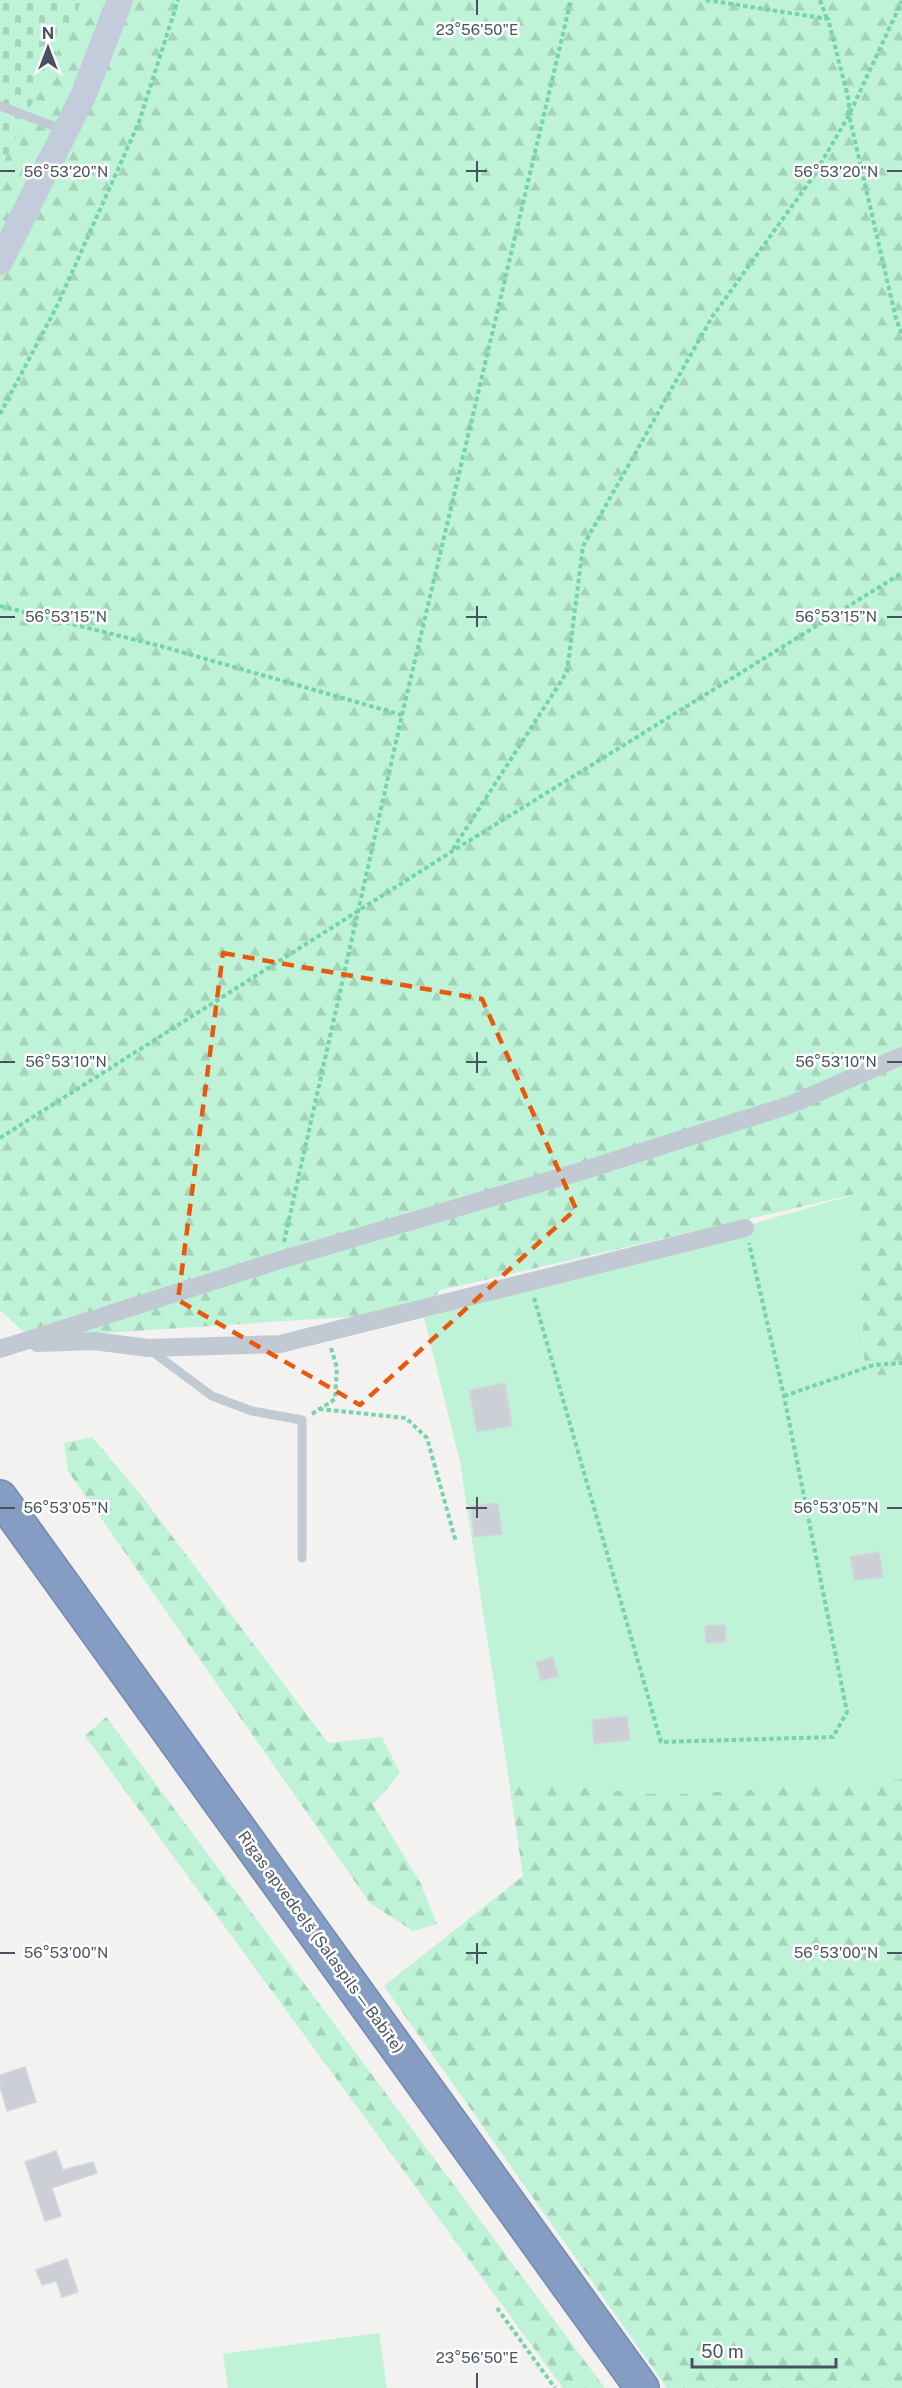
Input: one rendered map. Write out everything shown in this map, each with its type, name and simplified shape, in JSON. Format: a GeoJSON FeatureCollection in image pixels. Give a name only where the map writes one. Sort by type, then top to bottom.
{"type":"FeatureCollection","features":[{"type":"Feature","properties":{"kind":"highway","name":"Rīgas apvedceļš (Salaspils — Babīte)"},"geometry":{"type":"LineString","coordinates":[[0,1497],[642,2388]]}},
{"type":"Feature","properties":{"kind":"main road"},"geometry":{"type":"LineString","coordinates":[[0,262],[66,131],[91,76],[120,0]]}},
{"type":"Feature","properties":{"kind":"street"},"geometry":{"type":"LineString","coordinates":[[7,1346],[280,1260],[585,1170],[790,1105],[902,1056]]}},
{"type":"Feature","properties":{"kind":"street"},"geometry":{"type":"LineString","coordinates":[[7,1346],[94,1341],[148,1348],[280,1344],[745,1228]]}},
{"type":"Feature","properties":{"kind":"lane"},"geometry":{"type":"LineString","coordinates":[[0,106],[66,131]]}},
{"type":"Feature","properties":{"kind":"lane"},"geometry":{"type":"LineString","coordinates":[[148,1348],[212,1396],[252,1412],[302,1420],[302,1558]]}},
{"type":"Feature","properties":{"kind":"path"},"geometry":{"type":"LineString","coordinates":[[0,414],[57,306],[139,122],[178,0]]}},
{"type":"Feature","properties":{"kind":"path"},"geometry":{"type":"LineString","coordinates":[[280,1260],[402,715],[571,0]]}},
{"type":"Feature","properties":{"kind":"path"},"geometry":{"type":"LineString","coordinates":[[706,0],[828,19]]}},
{"type":"Feature","properties":{"kind":"path"},"geometry":{"type":"LineString","coordinates":[[820,0],[828,19],[849,101],[849,115],[896,319],[902,334]]}},
{"type":"Feature","properties":{"kind":"path"},"geometry":{"type":"LineString","coordinates":[[451,852],[567,672],[583,546],[711,317],[813,177],[849,115],[902,0]]}},
{"type":"Feature","properties":{"kind":"path"},"geometry":{"type":"LineString","coordinates":[[0,1138],[451,852],[902,573]]}},
{"type":"Feature","properties":{"kind":"path"},"geometry":{"type":"LineString","coordinates":[[0,606],[164,647],[402,715]]}},
{"type":"Feature","properties":{"kind":"path"},"geometry":{"type":"LineString","coordinates":[[530,1282],[661,1742],[833,1737],[847,1712],[784,1396],[745,1228]]}},
{"type":"Feature","properties":{"kind":"path"},"geometry":{"type":"LineString","coordinates":[[302,1420],[335,1399],[336,1368],[327,1332]]}},
{"type":"Feature","properties":{"kind":"path"},"geometry":{"type":"LineString","coordinates":[[784,1396],[874,1365],[902,1363]]}},
{"type":"Feature","properties":{"kind":"path"},"geometry":{"type":"LineString","coordinates":[[319,1409],[406,1418],[427,1438],[456,1542]]}},
{"type":"Feature","properties":{"kind":"path"},"geometry":{"type":"LineString","coordinates":[[498,2308],[555,2388]]}},
{"type":"Feature","properties":{"kind":"highlighted area"},"geometry":{"type":"Polygon","coordinates":[[[223,953],[482,999],[576,1209],[360,1405],[178,1300],[223,953]]]}},
{"type":"Feature","properties":{"kind":"green space"},"geometry":{"type":"Polygon","coordinates":[[[0,0],[902,0],[902,1374],[865,1377],[856,1194],[441,1290],[420,1312],[30,1338],[0,1310],[0,0]]]}},
{"type":"Feature","properties":{"kind":"green space"},"geometry":{"type":"Polygon","coordinates":[[[0,0],[82,0],[0,170],[0,0]]]}},
{"type":"Feature","properties":{"kind":"green space"},"geometry":{"type":"Polygon","coordinates":[[[857,1194],[865,1376],[902,1374],[902,1779],[668,1795],[509,1781],[460,1462],[424,1318],[857,1194]]]}},
{"type":"Feature","properties":{"kind":"green space"},"geometry":{"type":"Polygon","coordinates":[[[92,1437],[141,1495],[328,1743],[382,1737],[400,1773],[373,1805],[420,1882],[437,1924],[413,1931],[370,1903],[68,1471],[64,1443],[92,1437]]]}},
{"type":"Feature","properties":{"kind":"green space"},"geometry":{"type":"Polygon","coordinates":[[[106,1717],[605,2388],[563,2388],[85,1736],[106,1717]]]}},
{"type":"Feature","properties":{"kind":"green space"},"geometry":{"type":"Polygon","coordinates":[[[902,1779],[902,2388],[667,2388],[384,1986],[523,1876],[509,1781],[668,1795],[902,1779]]]}},
{"type":"Feature","properties":{"kind":"green space"},"geometry":{"type":"Polygon","coordinates":[[[379,2333],[387,2388],[228,2388],[223,2354],[379,2333]]]}},
{"type":"Feature","properties":{"kind":"building"},"geometry":{"type":"Polygon","coordinates":[[[505,1383],[512,1426],[477,1432],[469,1390],[505,1383]]]}},
{"type":"Feature","properties":{"kind":"building"},"geometry":{"type":"Polygon","coordinates":[[[498,1503],[502,1534],[474,1537],[471,1506],[498,1503]]]}},
{"type":"Feature","properties":{"kind":"building"},"geometry":{"type":"Polygon","coordinates":[[[879,1552],[883,1577],[855,1581],[850,1557],[879,1552]]]}},
{"type":"Feature","properties":{"kind":"building"},"geometry":{"type":"Polygon","coordinates":[[[725,1625],[726,1642],[706,1643],[705,1626],[725,1625]]]}},
{"type":"Feature","properties":{"kind":"building"},"geometry":{"type":"Polygon","coordinates":[[[553,1657],[558,1676],[541,1681],[536,1662],[553,1657]]]}},
{"type":"Feature","properties":{"kind":"building"},"geometry":{"type":"Polygon","coordinates":[[[627,1716],[630,1740],[594,1744],[592,1720],[627,1716]]]}},
{"type":"Feature","properties":{"kind":"building"},"geometry":{"type":"Polygon","coordinates":[[[25,2067],[36,2102],[7,2111],[0,2086],[0,2075],[25,2067]]]}},
{"type":"Feature","properties":{"kind":"building"},"geometry":{"type":"Polygon","coordinates":[[[56,2151],[63,2170],[93,2162],[97,2173],[52,2188],[61,2216],[45,2221],[25,2162],[56,2151]]]}},
{"type":"Feature","properties":{"kind":"building"},"geometry":{"type":"Polygon","coordinates":[[[67,2259],[78,2292],[62,2297],[56,2281],[42,2285],[36,2270],[67,2259]]]}}]}
